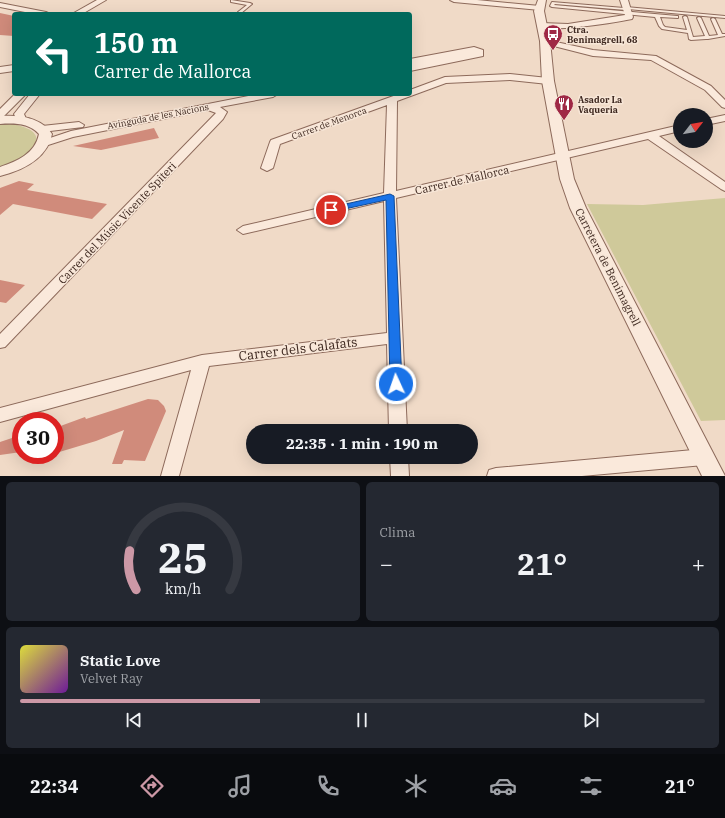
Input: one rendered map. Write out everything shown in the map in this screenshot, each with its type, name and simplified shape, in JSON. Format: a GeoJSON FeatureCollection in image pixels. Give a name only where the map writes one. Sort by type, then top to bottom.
{"type":"FeatureCollection","features":[{"type":"Feature","properties":{"kind":"street"},"geometry":{"type":"LineString","coordinates":[[80,12],[102,0]]}},
{"type":"Feature","properties":{"kind":"street"},"geometry":{"type":"LineString","coordinates":[[454,0],[541,4]]}},
{"type":"Feature","properties":{"kind":"street","name":"Carretera de Benimagrell"},"geometry":{"type":"LineString","coordinates":[[541,4],[548,81],[567,179],[578,208],[714,476]]}},
{"type":"Feature","properties":{"kind":"street"},"geometry":{"type":"LineString","coordinates":[[0,5],[36,12]]}},
{"type":"Feature","properties":{"kind":"street"},"geometry":{"type":"LineString","coordinates":[[542,24],[568,26],[627,9]]}},
{"type":"Feature","properties":{"kind":"street"},"geometry":{"type":"LineString","coordinates":[[545,43],[593,53],[653,58],[708,88],[725,106]]}},
{"type":"Feature","properties":{"kind":"street"},"geometry":{"type":"LineString","coordinates":[[412,62],[474,50],[480,52],[474,55],[412,68]]}},
{"type":"Feature","properties":{"kind":"street","name":"Carrer de Menorca"},"geometry":{"type":"LineString","coordinates":[[412,93],[445,80],[510,77],[548,81]]}},
{"type":"Feature","properties":{"kind":"street"},"geometry":{"type":"LineString","coordinates":[[0,114],[19,96]]}},
{"type":"Feature","properties":{"kind":"street"},"geometry":{"type":"LineString","coordinates":[[22,121],[19,114],[33,96]]}},
{"type":"Feature","properties":{"kind":"street","name":"Avinguda de les Nacions"},"geometry":{"type":"LineString","coordinates":[[42,129],[70,126],[229,96]]}},
{"type":"Feature","properties":{"kind":"street","name":"Avinguda de les Nacions"},"geometry":{"type":"LineString","coordinates":[[45,143],[71,134],[262,96]]}},
{"type":"Feature","properties":{"kind":"street","name":"Carrer de Menorca"},"geometry":{"type":"LineString","coordinates":[[267,168],[275,142],[403,96]]}},
{"type":"Feature","properties":{"kind":"street"},"geometry":{"type":"LineString","coordinates":[[392,100],[390,196],[398,424]]}},
{"type":"Feature","properties":{"kind":"street","name":"Carrer del Músic Vicente Spiteri"},"geometry":{"type":"LineString","coordinates":[[0,343],[219,117],[222,112],[208,106]]}},
{"type":"Feature","properties":{"kind":"street"},"geometry":{"type":"LineString","coordinates":[[713,121],[725,118]]}},
{"type":"Feature","properties":{"kind":"street"},"geometry":{"type":"LineString","coordinates":[[0,120],[22,121],[36,125],[46,134],[45,143],[34,156],[16,166],[0,172]]}},
{"type":"Feature","properties":{"kind":"street","name":"Carrer de Mallorca"},"geometry":{"type":"LineString","coordinates":[[243,230],[673,130]]}},
{"type":"Feature","properties":{"kind":"street"},"geometry":{"type":"LineString","coordinates":[[650,135],[725,187]]}},
{"type":"Feature","properties":{"kind":"street","name":"Carrer dels Calafats"},"geometry":{"type":"LineString","coordinates":[[0,415],[202,361],[394,338]]}},
{"type":"Feature","properties":{"kind":"street"},"geometry":{"type":"LineString","coordinates":[[170,476],[202,361]]}},
{"type":"Feature","properties":{"kind":"street"},"geometry":{"type":"LineString","coordinates":[[496,476],[704,457]]}},
{"type":"Feature","properties":{"kind":"street"},"geometry":{"type":"LineString","coordinates":[[399,464],[400,476]]}},
{"type":"Feature","properties":{"kind":"lane"},"geometry":{"type":"LineString","coordinates":[[233,0],[232,1],[250,4],[240,12]]}},
{"type":"Feature","properties":{"kind":"lane"},"geometry":{"type":"LineString","coordinates":[[725,18],[681,16],[658,17],[627,9],[552,6],[553,3],[556,2],[627,9],[681,16],[699,18],[725,18]]}},
{"type":"Feature","properties":{"kind":"lane"},"geometry":{"type":"LineString","coordinates":[[671,16],[676,30]]}},
{"type":"Feature","properties":{"kind":"lane"},"geometry":{"type":"LineString","coordinates":[[681,16],[690,32],[691,39],[723,35],[713,19]]}},
{"type":"Feature","properties":{"kind":"lane"},"geometry":{"type":"LineString","coordinates":[[658,17],[661,26],[664,28],[690,32]]}},
{"type":"Feature","properties":{"kind":"lane"},"geometry":{"type":"LineString","coordinates":[[699,18],[708,38]]}},
{"type":"Feature","properties":{"kind":"shaded area"},"geometry":{"type":"Polygon","coordinates":[[[0,123],[18,125],[29,129],[35,135],[36,142],[33,149],[25,155],[14,162],[0,167],[0,123]]]}},
{"type":"Feature","properties":{"kind":"shaded area"},"geometry":{"type":"Polygon","coordinates":[[[725,198],[725,420],[701,421],[587,204],[643,205],[725,198]]]}},
{"type":"Feature","properties":{"kind":"building"},"geometry":{"type":"Polygon","coordinates":[[[0,13],[12,16],[12,36],[0,35],[0,13]]]}},
{"type":"Feature","properties":{"kind":"building"},"geometry":{"type":"Polygon","coordinates":[[[154,128],[159,138],[101,150],[73,146],[154,128]]]}},
{"type":"Feature","properties":{"kind":"building"},"geometry":{"type":"Polygon","coordinates":[[[19,181],[34,184],[27,190],[107,204],[92,219],[13,204],[0,215],[0,188],[19,181]]]}},
{"type":"Feature","properties":{"kind":"building"},"geometry":{"type":"Polygon","coordinates":[[[0,280],[25,285],[6,303],[0,302],[0,280]]]}},
{"type":"Feature","properties":{"kind":"building"},"geometry":{"type":"Polygon","coordinates":[[[148,399],[158,400],[164,406],[166,411],[145,461],[124,460],[122,464],[112,464],[124,430],[96,441],[64,451],[64,425],[85,417],[86,419],[148,399]]]}},
{"type":"Feature","properties":{"kind":"building"},"geometry":{"type":"Polygon","coordinates":[[[12,438],[12,453],[0,455],[0,442],[12,438]]]}},
{"type":"Feature","properties":{"kind":"place","name":"Ctra. Benimagrell, 68"},"geometry":{"type":"Point","coordinates":[553,51]}},
{"type":"Feature","properties":{"kind":"place","name":"Asador La Vaqueria"},"geometry":{"type":"Point","coordinates":[564,121]}},
{"type":"Feature","properties":{"kind":"route"},"geometry":{"type":"LineString","coordinates":[[331,210],[390,196],[396,384]]}}]}
